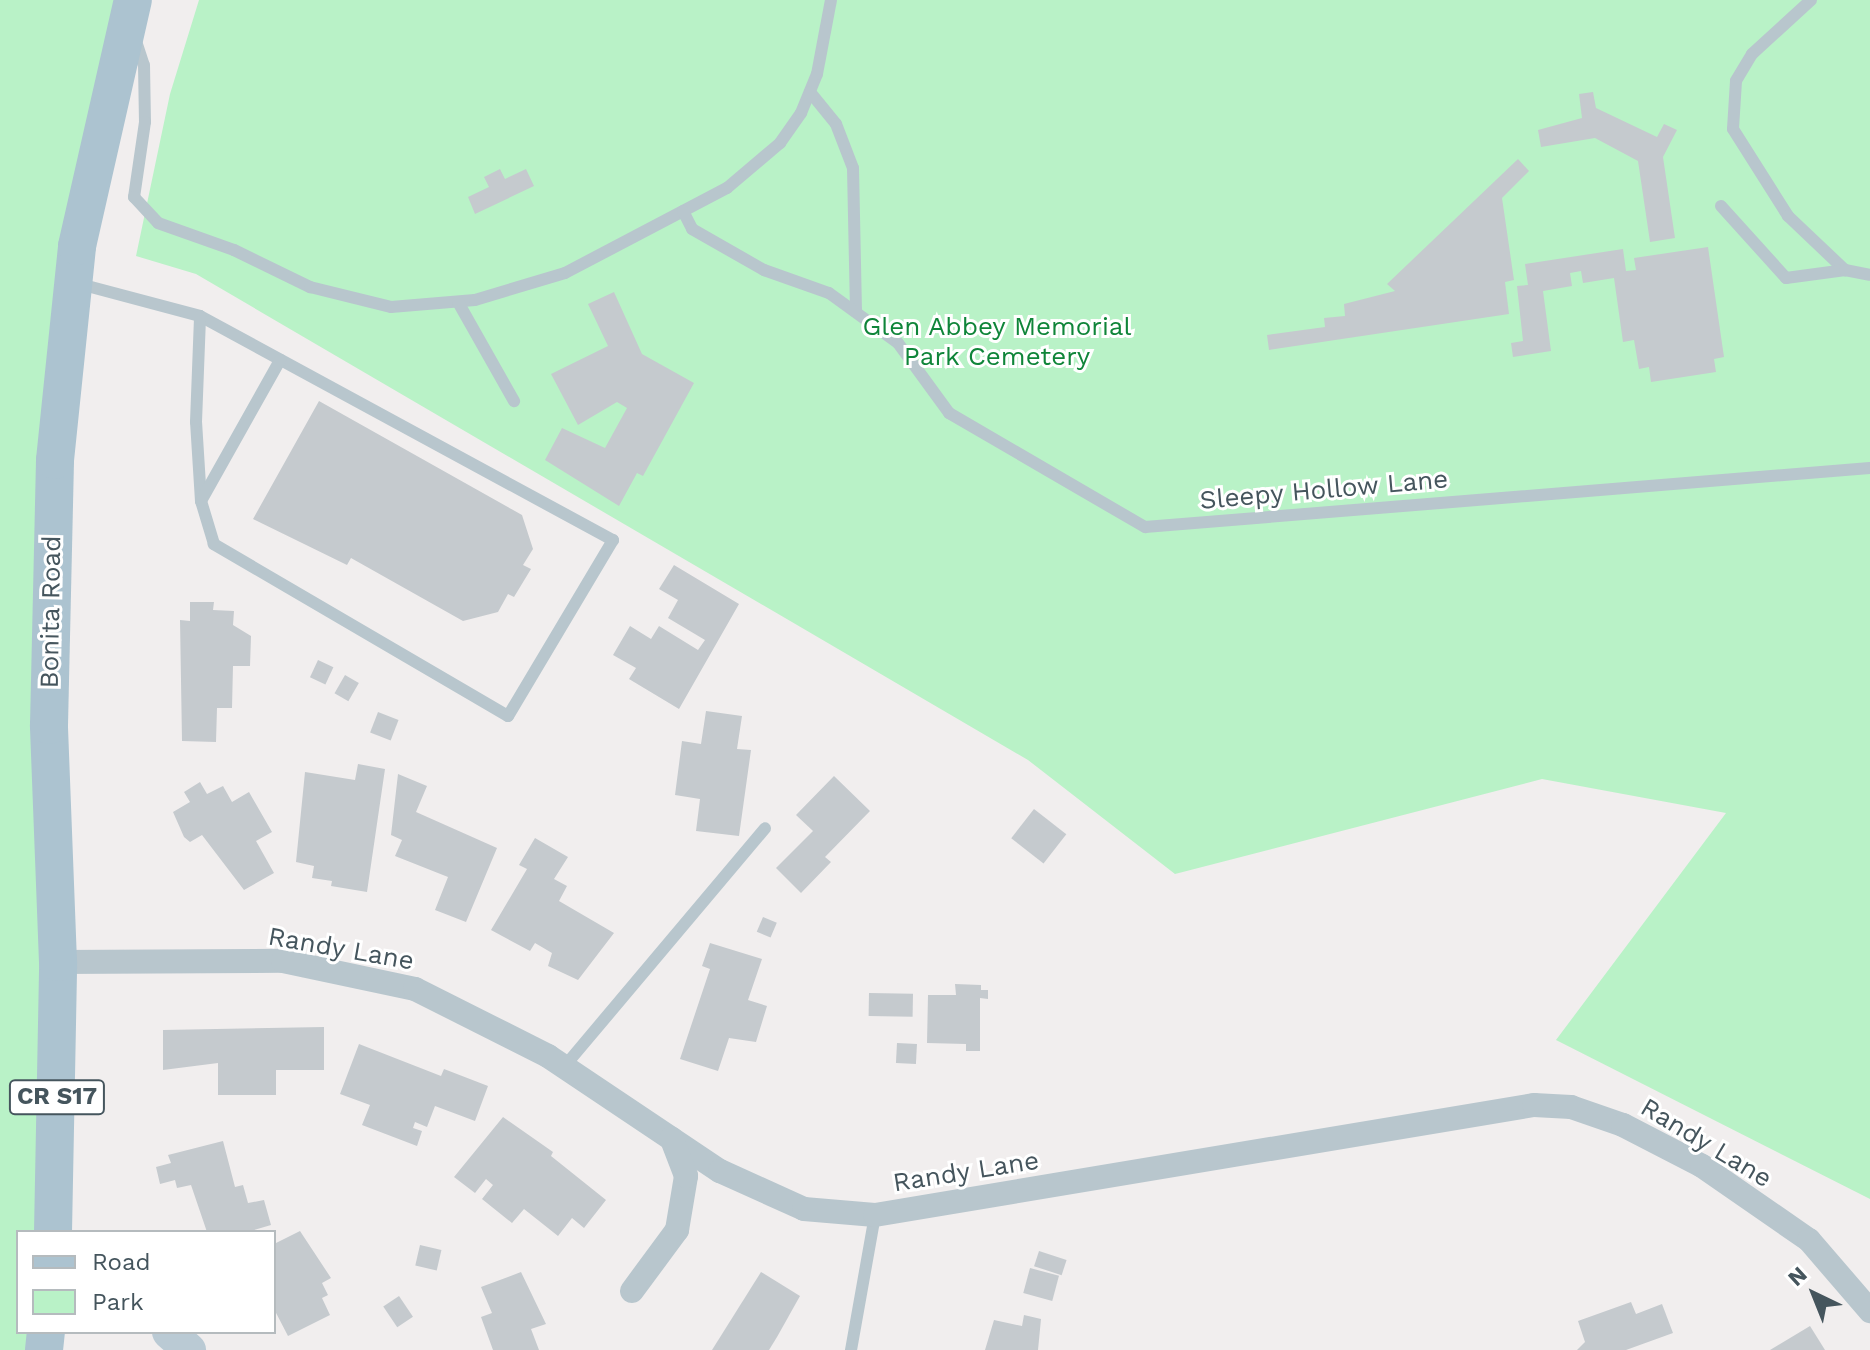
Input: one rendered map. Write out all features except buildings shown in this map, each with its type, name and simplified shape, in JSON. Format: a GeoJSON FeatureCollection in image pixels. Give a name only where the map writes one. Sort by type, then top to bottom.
{"type":"FeatureCollection","features":[{"type":"Feature","properties":{"kind":"main road","name":"Bonita Road"},"geometry":{"type":"LineString","coordinates":[[53,1230],[58,962],[49,709],[55,460],[73,282],[131,10]]}},
{"type":"Feature","properties":{"kind":"street","name":"Randy Lane"},"geometry":{"type":"LineString","coordinates":[[58,962],[283,961],[415,989],[564,1067],[672,1139],[777,1200],[804,1209],[875,1215],[1534,1105],[1571,1107],[1623,1125],[1702,1166],[1809,1240],[1870,1311]]}},
{"type":"Feature","properties":{"kind":"street"},"geometry":{"type":"LineString","coordinates":[[632,1291],[677,1230],[686,1176],[672,1139]]}},
{"type":"Feature","properties":{"kind":"street"},"geometry":{"type":"LineString","coordinates":[[171,1334],[189,1350]]}},
{"type":"Feature","properties":{"kind":"lane"},"geometry":{"type":"LineString","coordinates":[[131,10],[144,65],[145,122],[134,197],[158,223],[234,250],[310,287],[391,307],[458,302],[565,273],[727,188],[780,143],[810,92],[831,0]]}},
{"type":"Feature","properties":{"kind":"lane"},"geometry":{"type":"LineString","coordinates":[[1811,0],[1752,54],[1736,81],[1733,129],[1788,216],[1845,270]]}},
{"type":"Feature","properties":{"kind":"lane"},"geometry":{"type":"LineString","coordinates":[[810,92],[836,124],[853,168],[856,312]]}},
{"type":"Feature","properties":{"kind":"lane"},"geometry":{"type":"LineString","coordinates":[[1721,206],[1786,278],[1845,270],[1870,275]]}},
{"type":"Feature","properties":{"kind":"lane","name":"Sleepy Hollow Lane"},"geometry":{"type":"LineString","coordinates":[[683,211],[692,229],[764,270],[829,293],[898,343],[949,413],[1145,527],[1870,468]]}},
{"type":"Feature","properties":{"kind":"lane"},"geometry":{"type":"LineString","coordinates":[[73,282],[200,316],[613,540],[508,716],[214,544],[201,501],[196,422],[200,316]]}},
{"type":"Feature","properties":{"kind":"lane"},"geometry":{"type":"LineString","coordinates":[[458,302],[514,401]]}},
{"type":"Feature","properties":{"kind":"lane"},"geometry":{"type":"LineString","coordinates":[[201,501],[280,360]]}},
{"type":"Feature","properties":{"kind":"lane"},"geometry":{"type":"LineString","coordinates":[[564,1067],[765,828]]}},
{"type":"Feature","properties":{"kind":"lane"},"geometry":{"type":"LineString","coordinates":[[851,1350],[875,1215]]}},
{"type":"Feature","properties":{"kind":"green space"},"geometry":{"type":"Polygon","coordinates":[[[0,0],[131,0],[73,282],[53,1230],[16,1230],[16,1334],[47,1334],[44,1350],[0,1350],[0,0]]]}},
{"type":"Feature","properties":{"kind":"green space","name":"Glen Abbey Memorial Park Cemetery"},"geometry":{"type":"Polygon","coordinates":[[[199,0],[1870,0],[1870,1199],[1556,1040],[1726,813],[1542,779],[1175,874],[1028,760],[196,274],[136,256],[170,94],[199,0]]]}}]}
